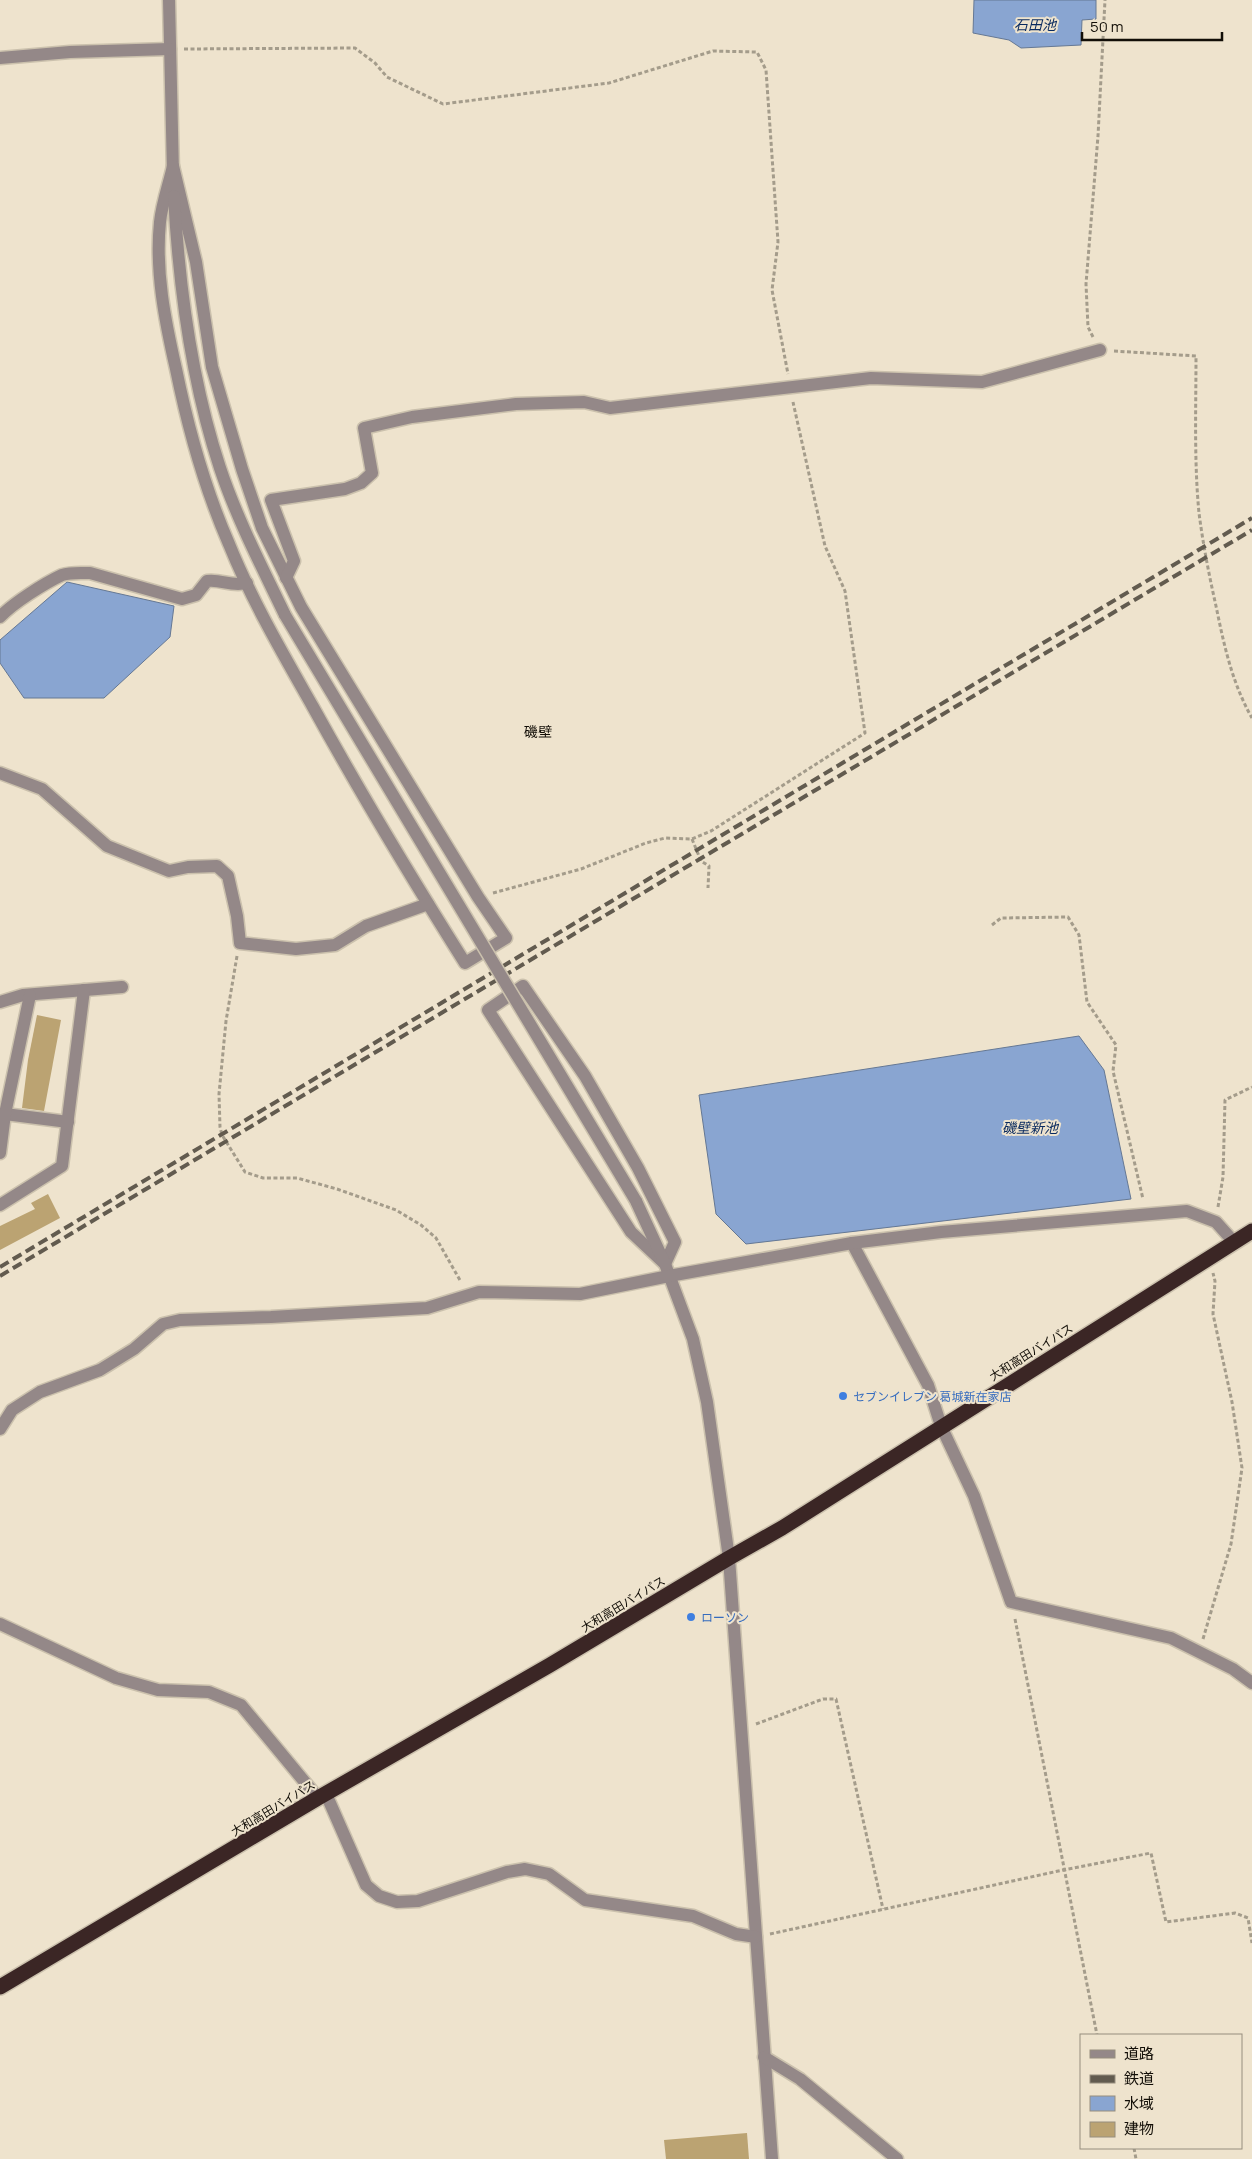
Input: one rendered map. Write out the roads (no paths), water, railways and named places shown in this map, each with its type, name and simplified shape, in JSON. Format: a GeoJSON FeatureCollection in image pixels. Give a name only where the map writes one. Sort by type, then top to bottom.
{"type":"FeatureCollection","features":[{"type":"Feature","properties":{"kind":"highway","name":"大和高田バイパス"},"geometry":{"type":"LineString","coordinates":[[0,1988],[322,1796],[782,1528],[1233,1241],[1252,1231]]}},
{"type":"Feature","properties":{"kind":"street"},"geometry":{"type":"LineString","coordinates":[[169,0],[177,252],[184,313],[202,406],[221,470],[254,550],[284,615],[636,1201],[667,1270],[693,1339],[707,1402],[729,1558],[772,2159]]}},
{"type":"Feature","properties":{"kind":"street"},"geometry":{"type":"LineString","coordinates":[[0,58],[70,52],[170,49]]}},
{"type":"Feature","properties":{"kind":"street"},"geometry":{"type":"LineString","coordinates":[[173,166],[196,262],[212,367],[247,486],[262,528],[286,578],[342,677],[506,938],[465,963],[332,742],[266,623],[228,544],[203,473],[181,391],[168,332],[160,278],[160,222],[173,166]]}},
{"type":"Feature","properties":{"kind":"street"},"geometry":{"type":"LineString","coordinates":[[286,578],[294,561],[271,500],[345,489],[361,483],[372,473],[364,428],[412,417],[516,404],[584,402],[610,408],[871,378],[982,382],[1100,350]]}},
{"type":"Feature","properties":{"kind":"street"},"geometry":{"type":"LineString","coordinates":[[0,617],[8,608],[63,575],[75,573],[90,573],[182,599],[196,595],[207,581],[215,580],[236,586],[247,583]]}},
{"type":"Feature","properties":{"kind":"street"},"geometry":{"type":"LineString","coordinates":[[0,773],[42,789],[106,846],[169,871],[188,867],[217,866],[228,876],[237,916],[240,943],[296,949],[335,945],[366,926],[428,904]]}},
{"type":"Feature","properties":{"kind":"street"},"geometry":{"type":"LineString","coordinates":[[523,986],[585,1076],[638,1168],[675,1242],[667,1270],[631,1232],[488,1010],[523,986]]}},
{"type":"Feature","properties":{"kind":"street"},"geometry":{"type":"LineString","coordinates":[[0,1002],[30,995],[122,987]]}},
{"type":"Feature","properties":{"kind":"street"},"geometry":{"type":"LineString","coordinates":[[0,1205],[62,1166],[84,990]]}},
{"type":"Feature","properties":{"kind":"street"},"geometry":{"type":"LineString","coordinates":[[0,1153],[5,1114],[30,995]]}},
{"type":"Feature","properties":{"kind":"street"},"geometry":{"type":"LineString","coordinates":[[5,1114],[68,1122]]}},
{"type":"Feature","properties":{"kind":"street"},"geometry":{"type":"LineString","coordinates":[[0,1429],[12,1410],[40,1392],[100,1370],[134,1349],[163,1324],[180,1320],[428,1308],[480,1292],[580,1294],[667,1270],[941,1232],[1146,1214],[1187,1211],[1216,1222],[1233,1241]]}},
{"type":"Feature","properties":{"kind":"street"},"geometry":{"type":"LineString","coordinates":[[852,1244],[928,1385],[942,1426],[974,1496],[1011,1602],[1171,1638],[1233,1669],[1252,1683]]}},
{"type":"Feature","properties":{"kind":"street"},"geometry":{"type":"LineString","coordinates":[[0,1624],[116,1678],[158,1690],[209,1692],[241,1705],[322,1796],[366,1885],[379,1896],[397,1902],[418,1902],[507,1872],[525,1869],[549,1874],[586,1900],[693,1916],[736,1934],[756,1937]]}},
{"type":"Feature","properties":{"kind":"street"},"geometry":{"type":"LineString","coordinates":[[764,2057],[800,2080],[897,2159]]}},
{"type":"Feature","properties":{"kind":"water","name":"石田池"},"geometry":{"type":"Polygon","coordinates":[[[974,0],[1096,0],[1096,19],[1082,20],[1081,45],[1021,48],[1009,40],[973,33],[974,0]]]}},
{"type":"Feature","properties":{"kind":"water"},"geometry":{"type":"Polygon","coordinates":[[[67,582],[174,606],[170,637],[104,698],[24,698],[0,663],[0,640],[67,582]]]}},
{"type":"Feature","properties":{"kind":"water","name":"磯壁新池"},"geometry":{"type":"Polygon","coordinates":[[[1079,1036],[1104,1070],[1131,1199],[746,1244],[716,1214],[699,1095],[1079,1036]]]}},
{"type":"Feature","properties":{"kind":"railway"},"geometry":{"type":"LineString","coordinates":[[0,1267],[1252,518]]}},
{"type":"Feature","properties":{"kind":"railway"},"geometry":{"type":"LineString","coordinates":[[0,1276],[1252,530]]}},
{"type":"Feature","properties":{"kind":"place","name":"セブンイレブン 葛城新在家店"},"geometry":{"type":"Point","coordinates":[843,1396]}},
{"type":"Feature","properties":{"kind":"place","name":"ローソン"},"geometry":{"type":"Point","coordinates":[691,1617]}},
{"type":"Feature","properties":{"kind":"district","name":"磯壁"},"geometry":{"type":"Point","coordinates":[538,731]}}]}
